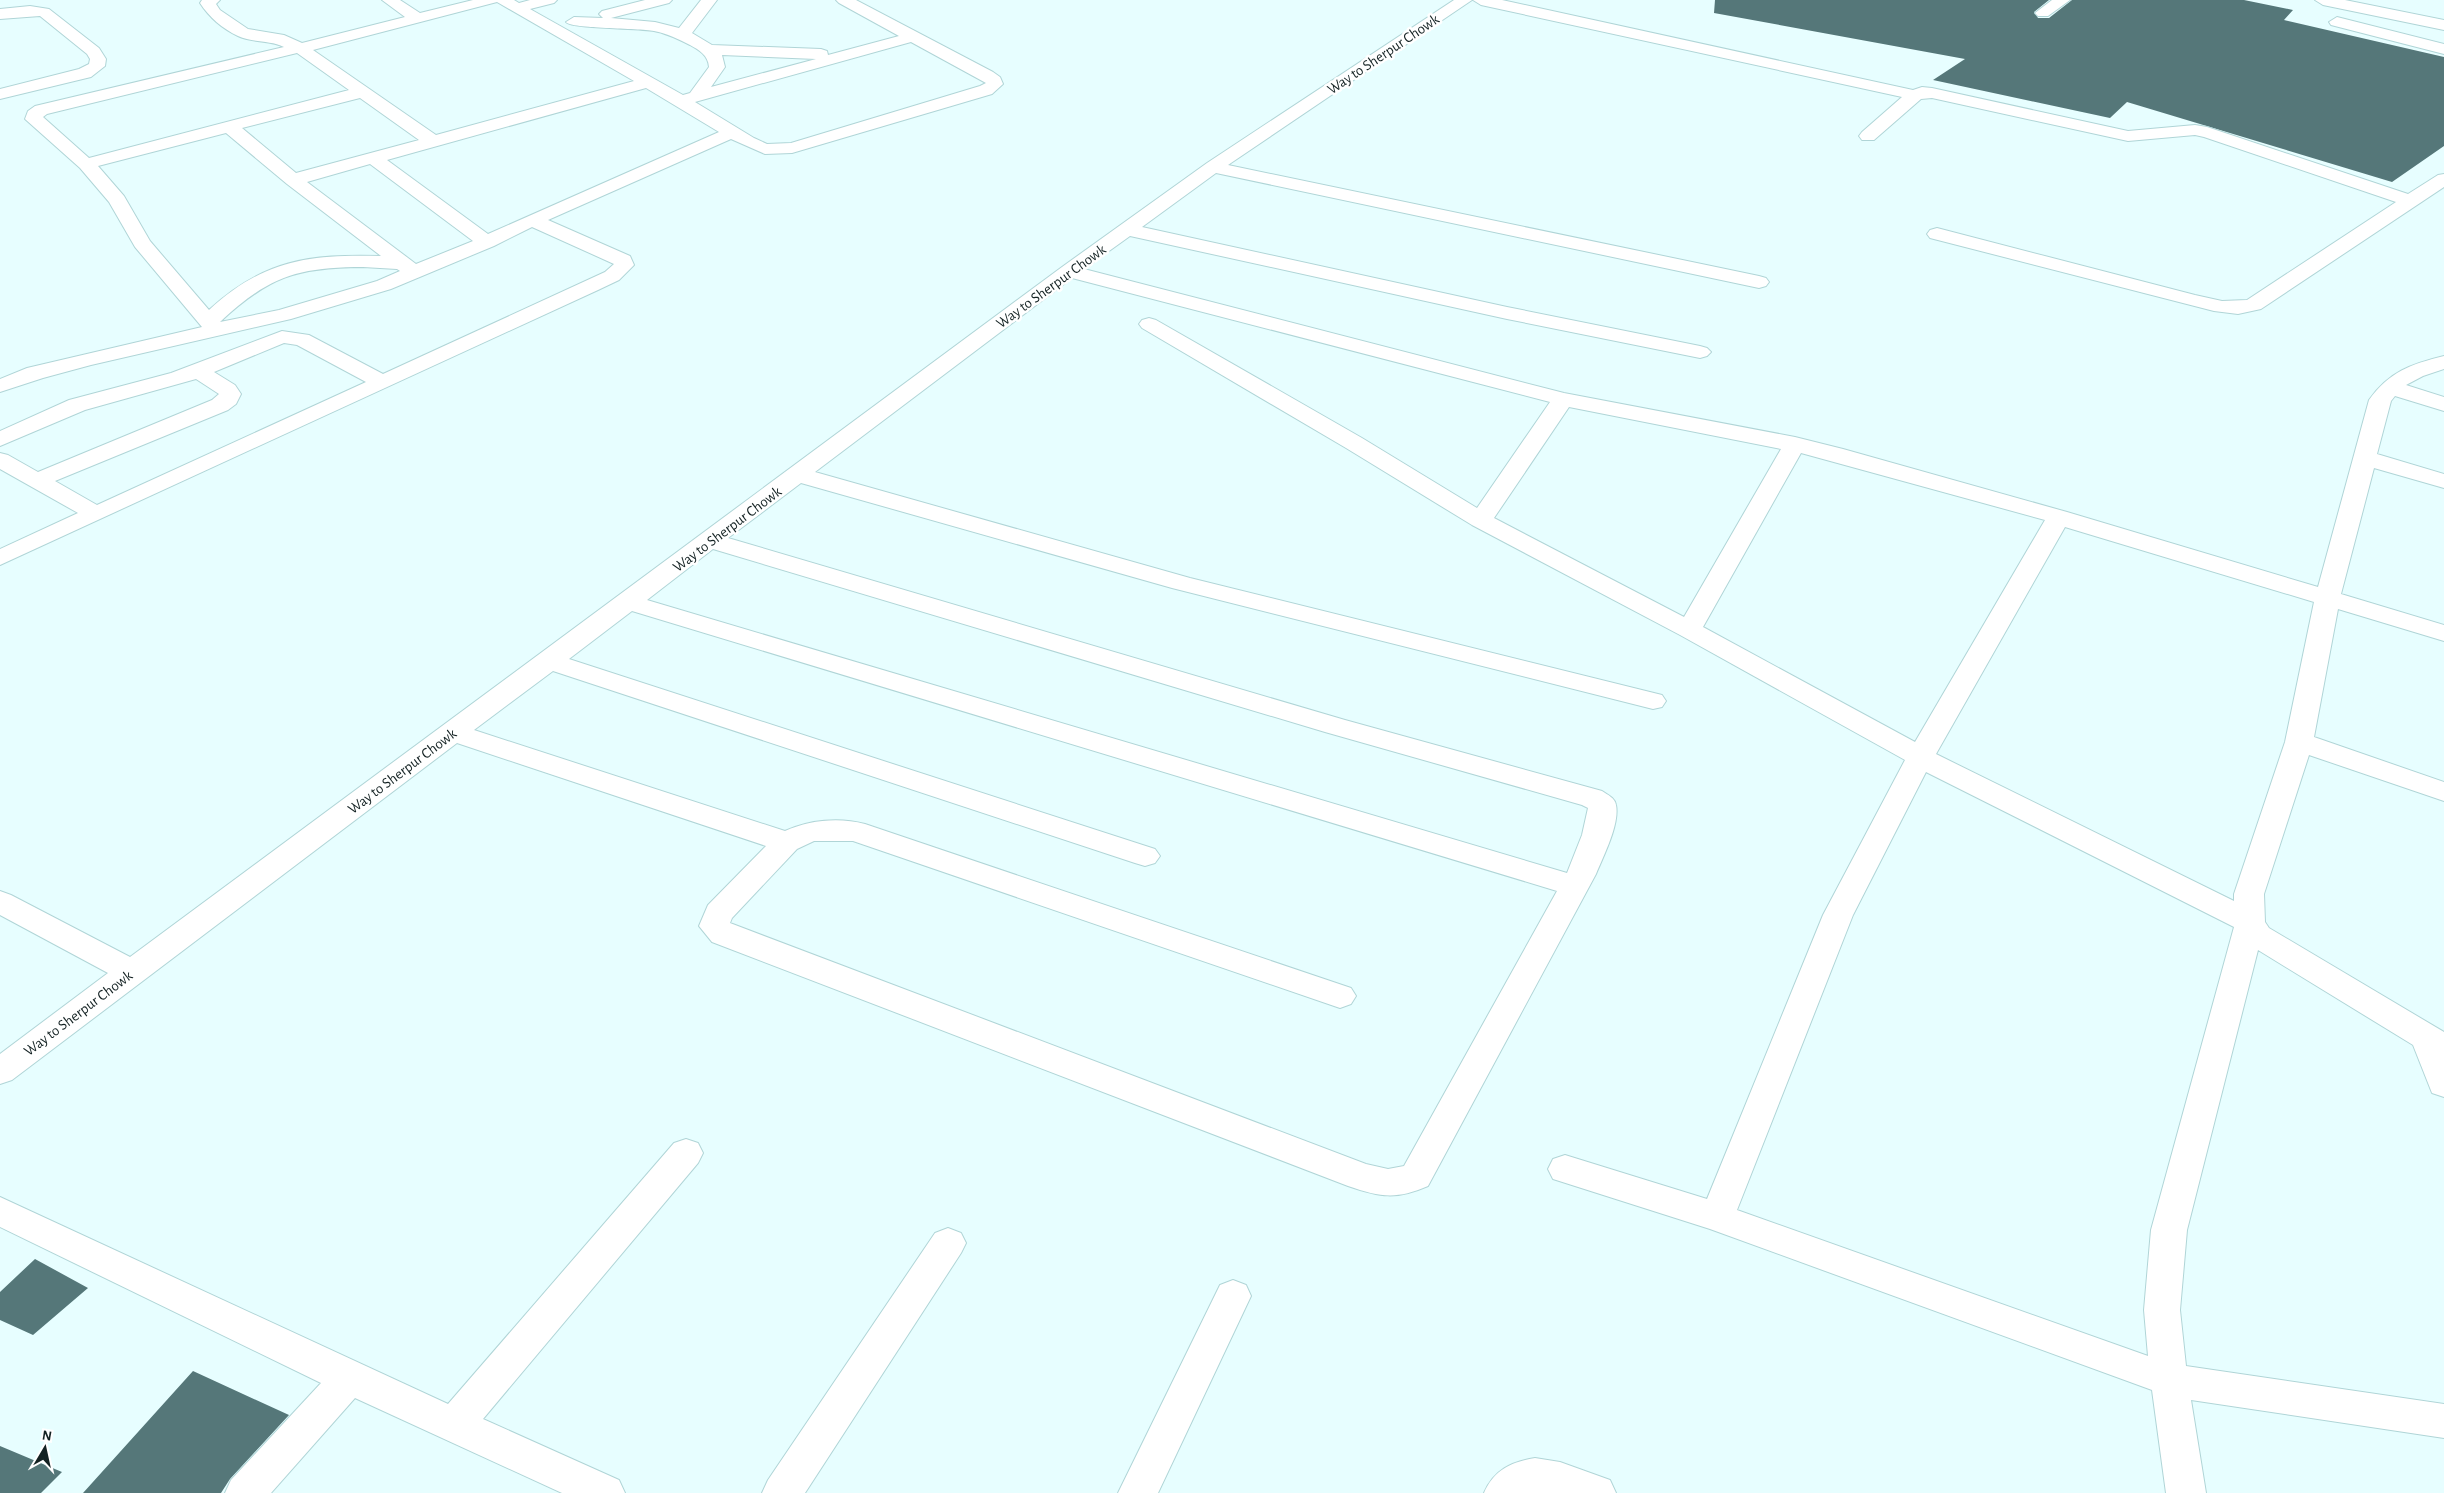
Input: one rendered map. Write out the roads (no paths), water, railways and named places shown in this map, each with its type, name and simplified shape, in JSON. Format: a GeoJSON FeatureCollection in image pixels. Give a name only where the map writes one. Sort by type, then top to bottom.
{"type":"FeatureCollection","features":[{"type":"Feature","properties":{"kind":"street"},"geometry":{"type":"LineString","coordinates":[[212,0],[208,7],[244,33],[278,38],[300,48],[432,141]]}},
{"type":"Feature","properties":{"kind":"street"},"geometry":{"type":"LineString","coordinates":[[212,326],[142,243],[117,200],[86,164],[34,119],[34,115],[41,110],[84,98],[300,48],[491,0]]}},
{"type":"Feature","properties":{"kind":"street"},"geometry":{"type":"LineString","coordinates":[[510,4],[549,0]]}},
{"type":"Feature","properties":{"kind":"street"},"geometry":{"type":"LineString","coordinates":[[550,28],[664,0]]}},
{"type":"Feature","properties":{"kind":"street"},"geometry":{"type":"LineString","coordinates":[[683,34],[709,0]]}},
{"type":"Feature","properties":{"kind":"street"},"geometry":{"type":"LineString","coordinates":[[510,4],[646,83],[688,99],[731,133],[765,149],[792,148],[986,90],[995,84],[987,76],[844,0]]}},
{"type":"Feature","properties":{"kind":"street","name":"Way to Sherpur Chowk"},"geometry":{"type":"LineString","coordinates":[[0,1072],[1070,271],[1129,230],[1213,167],[1464,0]]}},
{"type":"Feature","properties":{"kind":"street"},"geometry":{"type":"LineString","coordinates":[[1481,0],[1915,95]]}},
{"type":"Feature","properties":{"kind":"street"},"geometry":{"type":"LineString","coordinates":[[2043,13],[2062,0]]}},
{"type":"Feature","properties":{"kind":"street"},"geometry":{"type":"LineString","coordinates":[[2323,0],[2444,25]]}},
{"type":"Feature","properties":{"kind":"street"},"geometry":{"type":"LineString","coordinates":[[389,5],[416,18]]}},
{"type":"Feature","properties":{"kind":"street"},"geometry":{"type":"LineString","coordinates":[[0,14],[13,11],[44,12],[93,51],[98,60],[97,66],[85,73],[0,94]]}},
{"type":"Feature","properties":{"kind":"street"},"geometry":{"type":"LineString","coordinates":[[574,22],[645,24],[672,29],[709,50],[715,57],[717,68],[688,99]]}},
{"type":"Feature","properties":{"kind":"street"},"geometry":{"type":"LineString","coordinates":[[2337,22],[2444,49]]}},
{"type":"Feature","properties":{"kind":"street"},"geometry":{"type":"LineString","coordinates":[[265,37],[294,30]]}},
{"type":"Feature","properties":{"kind":"street"},"geometry":{"type":"LineString","coordinates":[[688,99],[912,37]]}},
{"type":"Feature","properties":{"kind":"street"},"geometry":{"type":"LineString","coordinates":[[709,50],[845,55]]}},
{"type":"Feature","properties":{"kind":"street"},"geometry":{"type":"LineString","coordinates":[[293,180],[646,83]]}},
{"type":"Feature","properties":{"kind":"street"},"geometry":{"type":"LineString","coordinates":[[86,164],[362,92]]}},
{"type":"Feature","properties":{"kind":"street"},"geometry":{"type":"LineString","coordinates":[[1868,136],[1915,95],[1922,92],[1932,93],[2128,136],[2195,130],[2207,132],[2410,201]]}},
{"type":"Feature","properties":{"kind":"street"},"geometry":{"type":"LineString","coordinates":[[230,127],[293,180],[408,268]]}},
{"type":"Feature","properties":{"kind":"street"},"geometry":{"type":"LineString","coordinates":[[0,386],[35,373],[212,326],[338,300],[408,268],[487,242],[532,220],[731,133]]}},
{"type":"Feature","properties":{"kind":"street"},"geometry":{"type":"LineString","coordinates":[[373,158],[487,242]]}},
{"type":"Feature","properties":{"kind":"street"},"geometry":{"type":"LineString","coordinates":[[1213,167],[1759,282]]}},
{"type":"Feature","properties":{"kind":"street"},"geometry":{"type":"LineString","coordinates":[[1937,234],[2191,300],[2220,307],[2240,309],[2254,305],[2444,179]]}},
{"type":"Feature","properties":{"kind":"street"},"geometry":{"type":"LineString","coordinates":[[0,558],[591,286],[612,276],[624,265],[623,260],[532,220]]}},
{"type":"Feature","properties":{"kind":"street"},"geometry":{"type":"LineString","coordinates":[[1129,230],[1507,313],[1700,352]]}},
{"type":"Feature","properties":{"kind":"street"},"geometry":{"type":"LineString","coordinates":[[212,326],[252,285],[292,267],[339,262],[408,268]]}},
{"type":"Feature","properties":{"kind":"street"},"geometry":{"type":"LineString","coordinates":[[1070,271],[1563,399],[1795,444],[2059,517],[2444,633]]}},
{"type":"Feature","properties":{"kind":"street"},"geometry":{"type":"LineString","coordinates":[[1149,324],[1354,443],[1480,520],[1920,756],[2250,922],[2258,936],[2436,1043],[2444,1084]]}},
{"type":"Feature","properties":{"kind":"street"},"geometry":{"type":"LineString","coordinates":[[0,439],[77,405],[158,384],[198,371],[270,340],[294,337],[302,339],[383,382]]}},
{"type":"Feature","properties":{"kind":"street"},"geometry":{"type":"LineString","coordinates":[[2186,1493],[2169,1380],[2162,1310],[2169,1230],[2250,922],[2249,894],[2299,742],[2328,597],[2380,400],[2389,387],[2403,375],[2444,362]]}},
{"type":"Feature","properties":{"kind":"street"},"geometry":{"type":"LineString","coordinates":[[2421,369],[2444,374]]}},
{"type":"Feature","properties":{"kind":"street"},"geometry":{"type":"LineString","coordinates":[[38,480],[220,405],[228,399],[230,394],[227,390],[198,371]]}},
{"type":"Feature","properties":{"kind":"street"},"geometry":{"type":"LineString","coordinates":[[2389,387],[2444,404]]}},
{"type":"Feature","properties":{"kind":"street"},"geometry":{"type":"LineString","coordinates":[[1480,520],[1563,399]]}},
{"type":"Feature","properties":{"kind":"street"},"geometry":{"type":"LineString","coordinates":[[1688,630],[1795,444]]}},
{"type":"Feature","properties":{"kind":"street"},"geometry":{"type":"LineString","coordinates":[[2365,458],[2444,481]]}},
{"type":"Feature","properties":{"kind":"street"},"geometry":{"type":"LineString","coordinates":[[0,460],[96,514]]}},
{"type":"Feature","properties":{"kind":"street"},"geometry":{"type":"LineString","coordinates":[[799,475],[1181,583],[1653,701]]}},
{"type":"Feature","properties":{"kind":"street"},"geometry":{"type":"LineString","coordinates":[[1717,1218],[1838,915],[1920,756],[2059,517]]}},
{"type":"Feature","properties":{"kind":"street"},"geometry":{"type":"LineString","coordinates":[[711,541],[1326,723],[1592,798],[1602,804],[1602,824],[1575,886],[1494,1038],[1416,1176],[1400,1183],[1384,1183],[722,934],[714,926],[718,913],[787,842],[810,831],[855,830],[1340,996]]}},
{"type":"Feature","properties":{"kind":"street"},"geometry":{"type":"LineString","coordinates":[[628,602],[1575,886]]}},
{"type":"Feature","properties":{"kind":"street"},"geometry":{"type":"LineString","coordinates":[[549,662],[1145,856]]}},
{"type":"Feature","properties":{"kind":"street"},"geometry":{"type":"LineString","coordinates":[[453,733],[787,842]]}},
{"type":"Feature","properties":{"kind":"street"},"geometry":{"type":"LineString","coordinates":[[2299,742],[2444,792]]}},
{"type":"Feature","properties":{"kind":"street"},"geometry":{"type":"LineString","coordinates":[[0,902],[132,972]]}},
{"type":"Feature","properties":{"kind":"street"},"geometry":{"type":"LineString","coordinates":[[454,1425],[686,1153]]}},
{"type":"Feature","properties":{"kind":"street"},"geometry":{"type":"LineString","coordinates":[[1565,1169],[1717,1218],[2169,1380],[2444,1421]]}},
{"type":"Feature","properties":{"kind":"street"},"geometry":{"type":"LineString","coordinates":[[0,1211],[350,1378],[605,1493]]}},
{"type":"Feature","properties":{"kind":"street"},"geometry":{"type":"LineString","coordinates":[[782,1493],[948,1243]]}},
{"type":"Feature","properties":{"kind":"street"},"geometry":{"type":"LineString","coordinates":[[1138,1493],[1233,1296]]}},
{"type":"Feature","properties":{"kind":"street"},"geometry":{"type":"LineString","coordinates":[[245,1493],[350,1378]]}},
{"type":"Feature","properties":{"kind":"street"},"geometry":{"type":"LineString","coordinates":[[1504,1493],[1516,1480],[1539,1475],[1567,1482],[1596,1493]]}}]}
